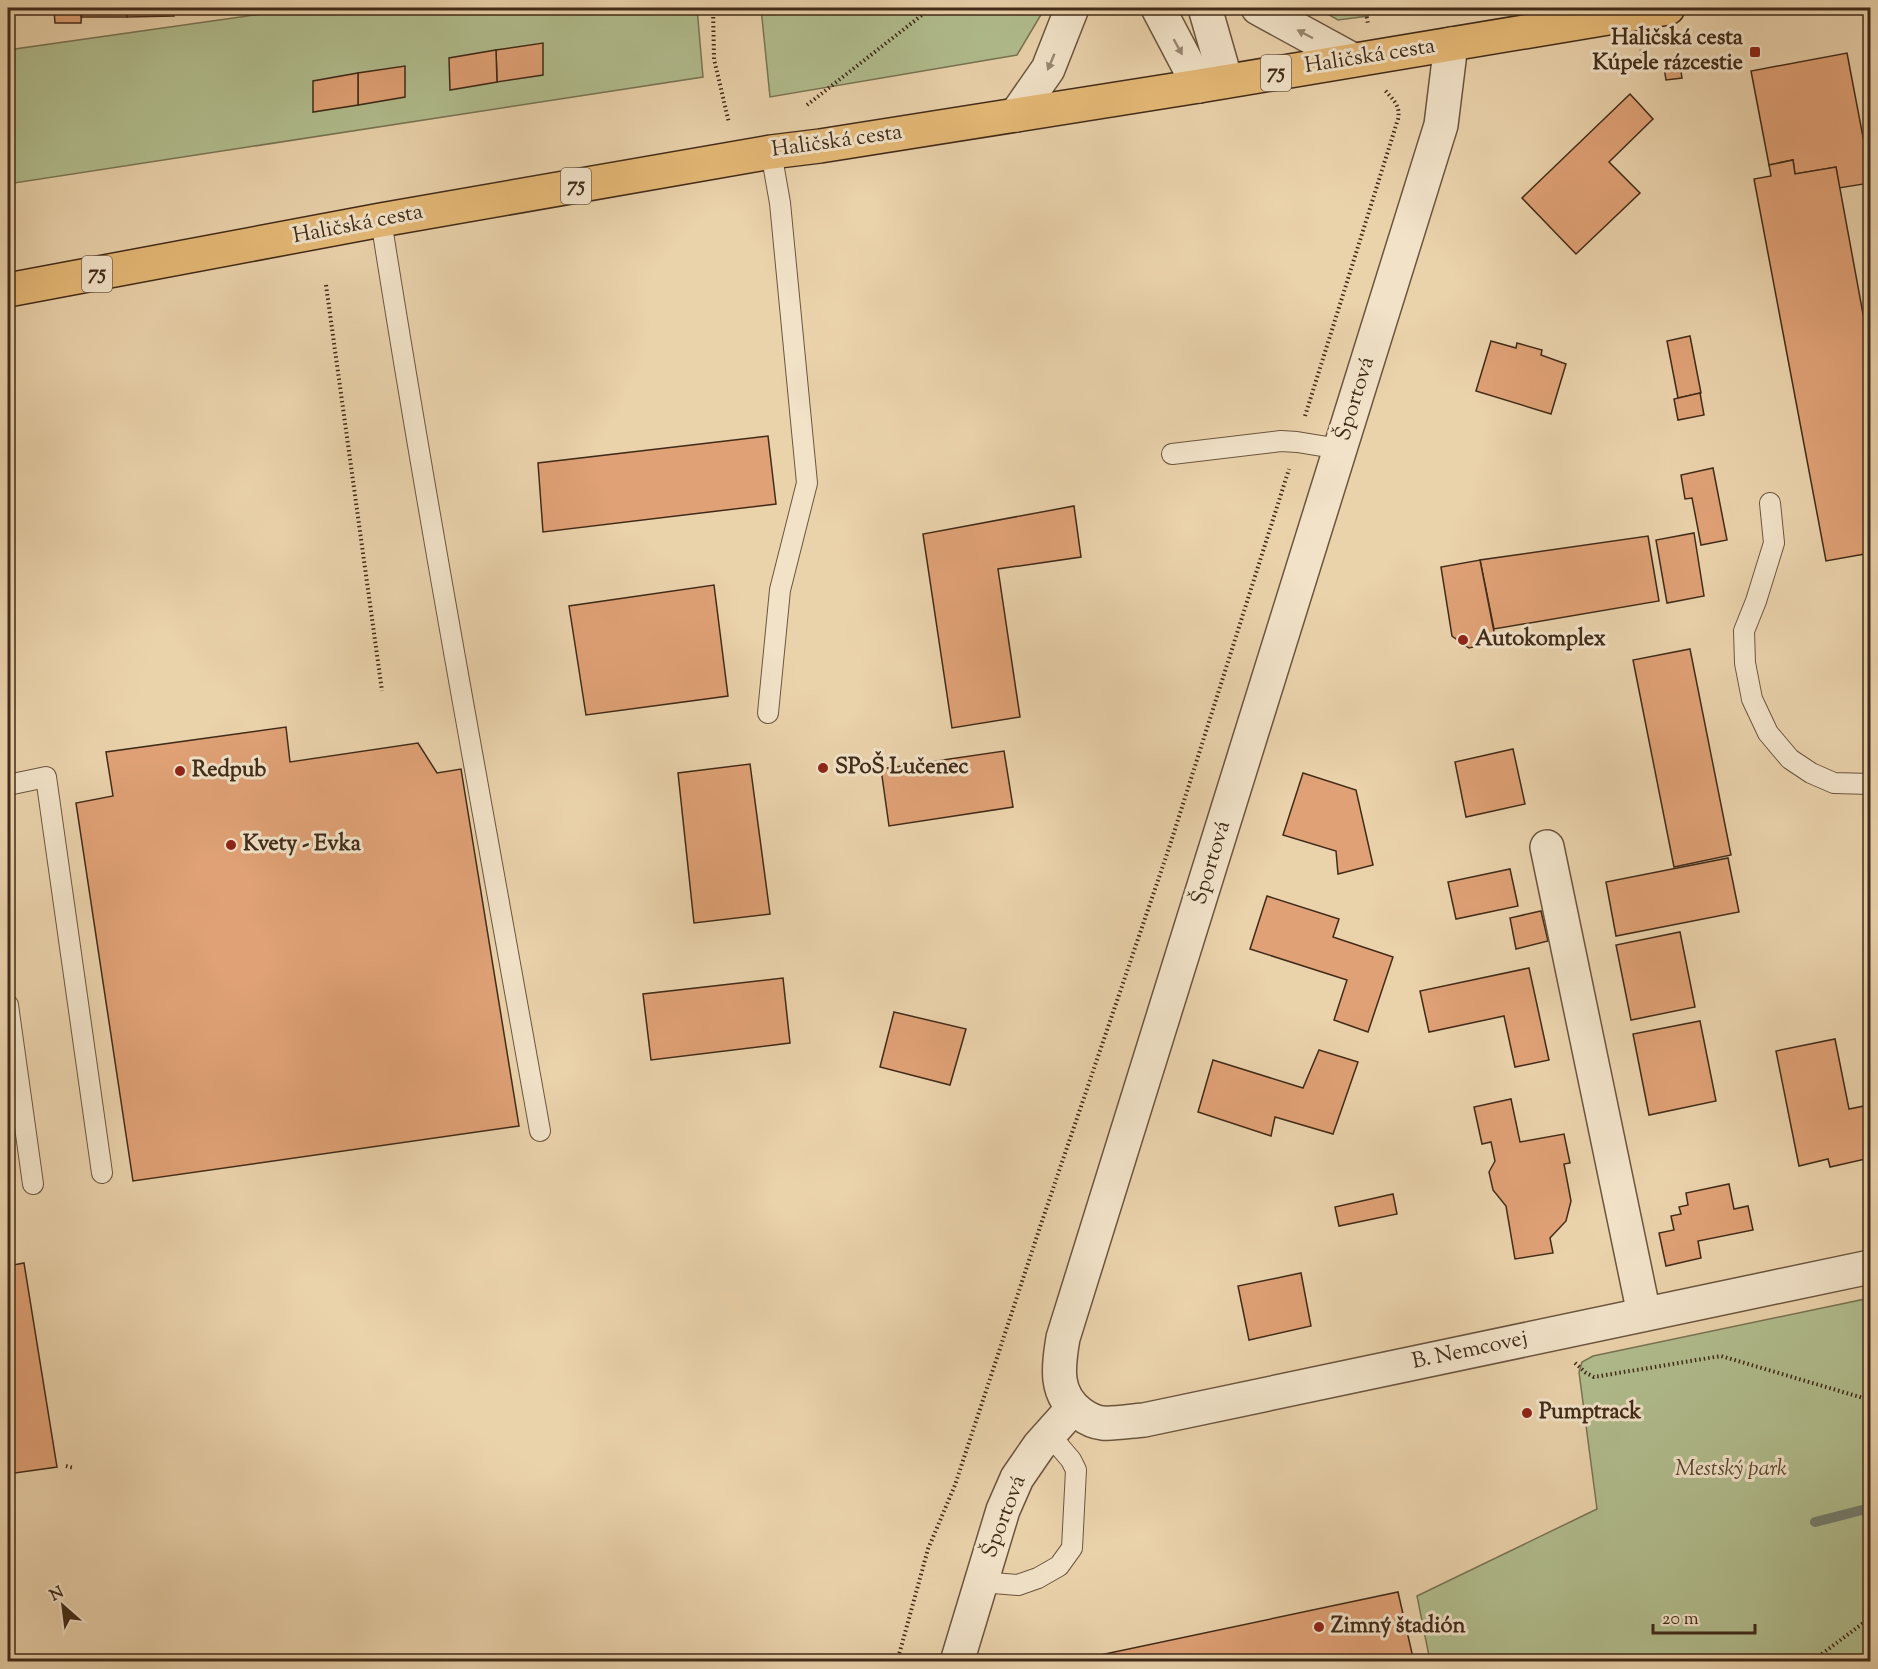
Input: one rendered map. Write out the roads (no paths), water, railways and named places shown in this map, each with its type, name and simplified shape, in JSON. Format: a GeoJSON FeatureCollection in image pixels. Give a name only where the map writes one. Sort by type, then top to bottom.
{"type":"FeatureCollection","features":[{"type":"Feature","properties":{"kind":"main road","name":"Haličská cesta"},"geometry":{"type":"LineString","coordinates":[[8,290],[381,220],[771,152],[1213,84],[1668,8]]}},
{"type":"Feature","properties":{"kind":"street"},"geometry":{"type":"LineString","coordinates":[[1016,115],[1048,69],[1072,8]]}},
{"type":"Feature","properties":{"kind":"street"},"geometry":{"type":"LineString","coordinates":[[1158,8],[1213,84]]}},
{"type":"Feature","properties":{"kind":"street"},"geometry":{"type":"LineString","coordinates":[[1205,8],[1213,84]]}},
{"type":"Feature","properties":{"kind":"street"},"geometry":{"type":"LineString","coordinates":[[1258,8],[1353,60]]}},
{"type":"Feature","properties":{"kind":"street","name":"Športová"},"geometry":{"type":"LineString","coordinates":[[957,1662],[1003,1510],[1017,1478],[1049,1434],[1072,1408],[1063,1394],[1059,1380],[1063,1338],[1441,125],[1451,44]]}},
{"type":"Feature","properties":{"kind":"street"},"geometry":{"type":"LineString","coordinates":[[1547,847],[1644,1314]]}},
{"type":"Feature","properties":{"kind":"street","name":"B. Nemcovej"},"geometry":{"type":"LineString","coordinates":[[1072,1408],[1089,1420],[1101,1423],[1144,1420],[1870,1267]]}},
{"type":"Feature","properties":{"kind":"lane"},"geometry":{"type":"LineString","coordinates":[[768,713],[780,590],[807,483],[780,203],[771,152]]}},
{"type":"Feature","properties":{"kind":"lane"},"geometry":{"type":"LineString","coordinates":[[381,220],[439,570],[540,1131]]}},
{"type":"Feature","properties":{"kind":"lane"},"geometry":{"type":"LineString","coordinates":[[1172,454],[1281,441],[1340,449]]}},
{"type":"Feature","properties":{"kind":"lane"},"geometry":{"type":"LineString","coordinates":[[1770,503],[1774,543],[1744,631],[1745,663],[1752,699],[1768,733],[1790,759],[1811,773],[1834,783],[1870,784]]}},
{"type":"Feature","properties":{"kind":"lane"},"geometry":{"type":"LineString","coordinates":[[8,785],[46,777],[102,1173]]}},
{"type":"Feature","properties":{"kind":"lane"},"geometry":{"type":"LineString","coordinates":[[8,1005],[33,1184]]}},
{"type":"Feature","properties":{"kind":"lane"},"geometry":{"type":"LineString","coordinates":[[981,1582],[1018,1585],[1038,1578],[1059,1566],[1072,1548],[1076,1470],[1071,1460],[1049,1434]]}},
{"type":"Feature","properties":{"kind":"waterway"},"geometry":{"type":"LineString","coordinates":[[1815,1522],[1870,1508]]}},
{"type":"Feature","properties":{"kind":"place","name":"Haličská cesta Kúpele rázcestie"},"geometry":{"type":"Point","coordinates":[1755,52]}},
{"type":"Feature","properties":{"kind":"place","name":"Autokomplex"},"geometry":{"type":"Point","coordinates":[1463,640]}},
{"type":"Feature","properties":{"kind":"place","name":"SPoŠ Lučenec"},"geometry":{"type":"Point","coordinates":[823,768]}},
{"type":"Feature","properties":{"kind":"place","name":"Redpub"},"geometry":{"type":"Point","coordinates":[180,771]}},
{"type":"Feature","properties":{"kind":"place","name":"Kvety - Evka"},"geometry":{"type":"Point","coordinates":[231,845]}},
{"type":"Feature","properties":{"kind":"place","name":"Pumptrack"},"geometry":{"type":"Point","coordinates":[1527,1413]}},
{"type":"Feature","properties":{"kind":"place","name":"Zimný štadión"},"geometry":{"type":"Point","coordinates":[1319,1627]}},
{"type":"Feature","properties":{"kind":"park label","name":"Mestský park"},"geometry":{"type":"Point","coordinates":[1731,1470]}}]}
